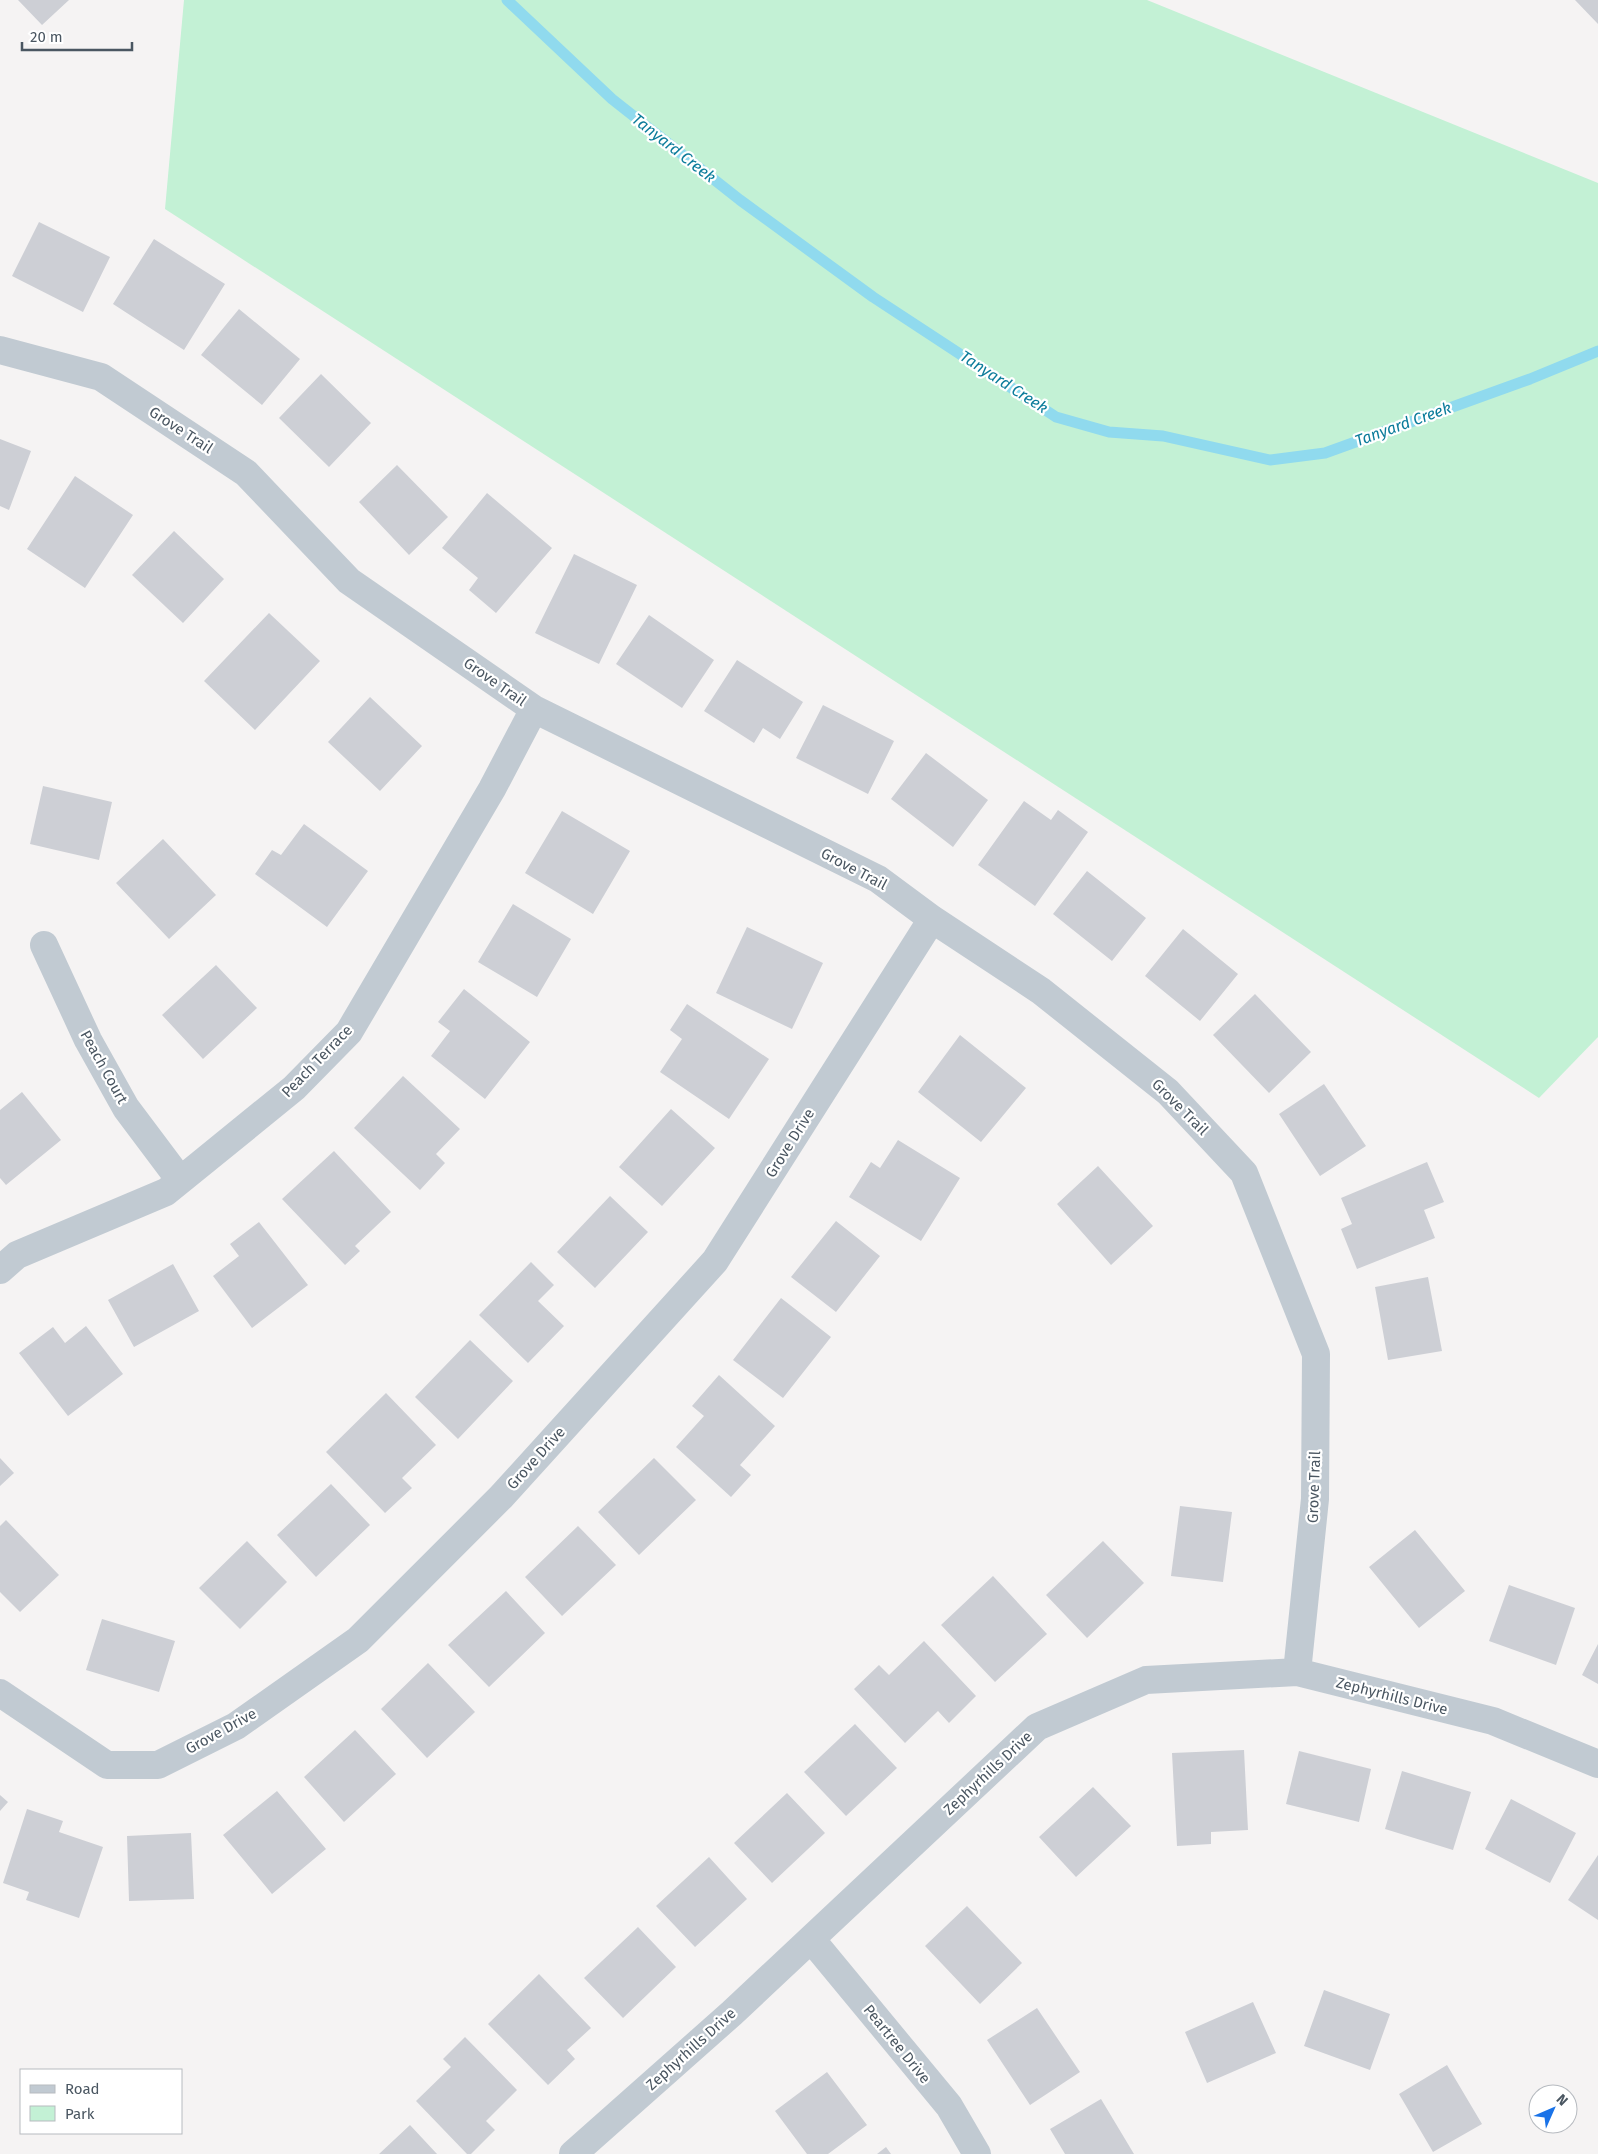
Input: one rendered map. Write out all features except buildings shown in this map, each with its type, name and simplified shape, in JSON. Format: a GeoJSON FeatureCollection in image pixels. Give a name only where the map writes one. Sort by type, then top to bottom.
{"type":"FeatureCollection","features":[{"type":"Feature","properties":{"kind":"street","name":"Grove Trail"},"geometry":{"type":"LineString","coordinates":[[0,350],[102,377],[246,473],[349,581],[534,709],[878,879],[932,919],[1041,991],[1168,1092],[1244,1173],[1316,1354],[1315,1499],[1297,1672]]}},
{"type":"Feature","properties":{"kind":"street","name":"Peach Terrace"},"geometry":{"type":"LineString","coordinates":[[0,1270],[17,1255],[166,1192],[294,1088],[349,1032],[492,788],[534,709]]}},
{"type":"Feature","properties":{"kind":"street","name":"Grove Drive"},"geometry":{"type":"LineString","coordinates":[[0,1693],[107,1765],[158,1765],[236,1726],[358,1640],[501,1497],[715,1261],[932,919]]}},
{"type":"Feature","properties":{"kind":"street","name":"Peach Court"},"geometry":{"type":"LineString","coordinates":[[44,945],[88,1040],[126,1108],[180,1180]]}},
{"type":"Feature","properties":{"kind":"street","name":"Zephyrhills Drive"},"geometry":{"type":"LineString","coordinates":[[573,2154],[811,1939],[1037,1727],[1146,1680],[1297,1672],[1493,1721],[1598,1764]]}},
{"type":"Feature","properties":{"kind":"street","name":"Peartree Drive"},"geometry":{"type":"LineString","coordinates":[[811,1939],[949,2106],[977,2154]]}},
{"type":"Feature","properties":{"kind":"green space"},"geometry":{"type":"Polygon","coordinates":[[[184,0],[1147,0],[1598,183],[1598,1037],[1539,1098],[165,209],[184,0]]]}},
{"type":"Feature","properties":{"kind":"waterway","name":"Tanyard Creek"},"geometry":{"type":"LineString","coordinates":[[507,0],[612,99],[740,200],[873,297],[1056,417],[1109,432],[1163,436],[1270,460],[1325,453],[1530,379],[1598,351]]}}]}
